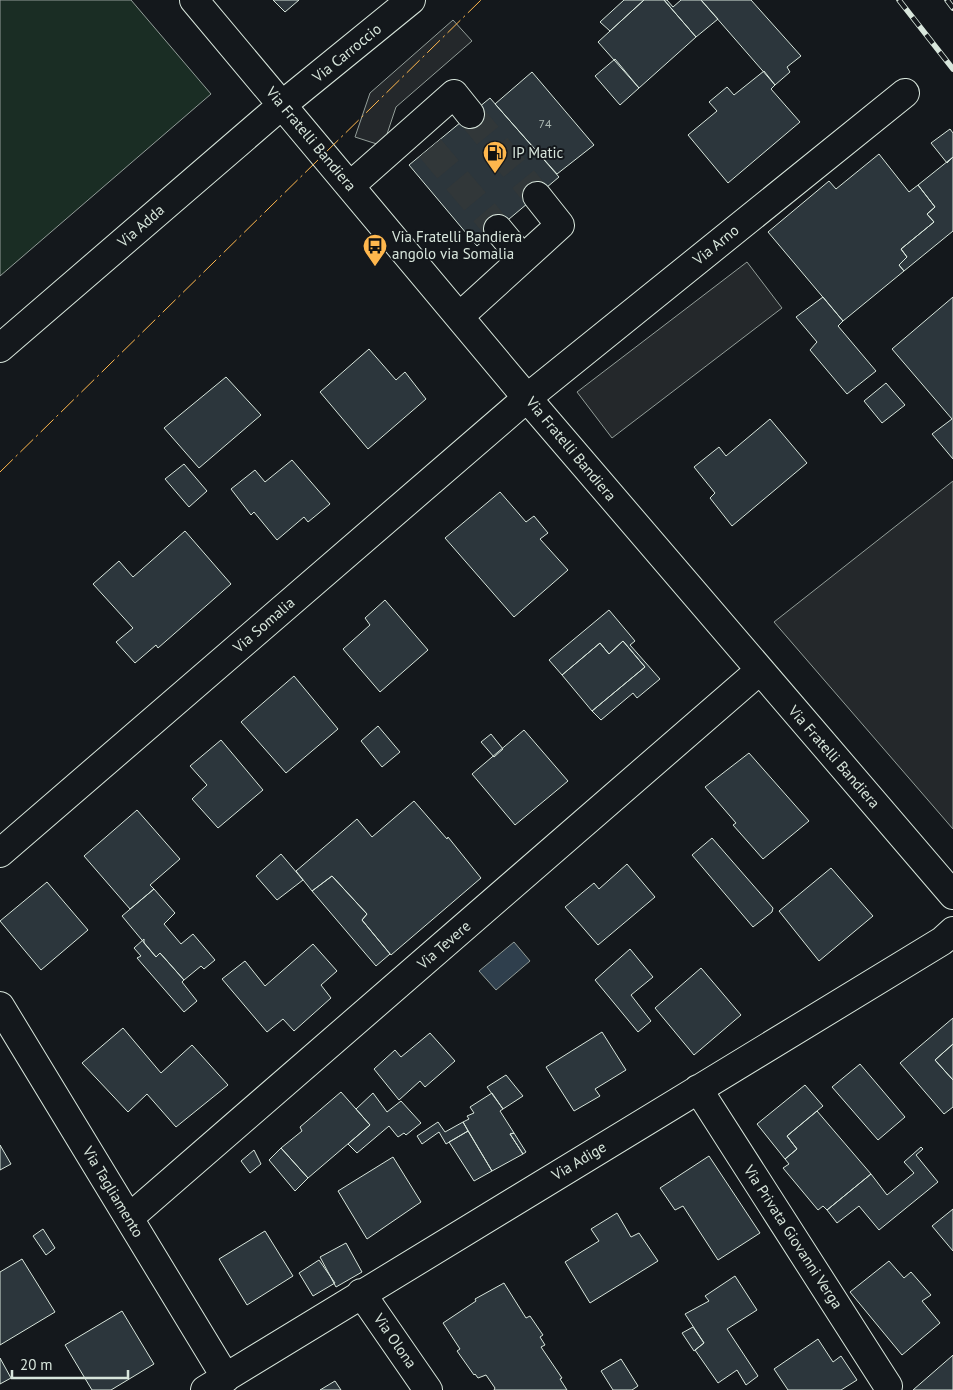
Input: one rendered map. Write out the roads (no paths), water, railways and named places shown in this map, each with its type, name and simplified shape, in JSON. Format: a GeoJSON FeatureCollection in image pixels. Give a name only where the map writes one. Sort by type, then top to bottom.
{"type":"FeatureCollection","features":[{"type":"Feature","properties":{"kind":"street","name":"Via Fratelli Bandiera"},"geometry":{"type":"LineString","coordinates":[[194,0],[527,398],[759,671],[953,895]]}},
{"type":"Feature","properties":{"kind":"street","name":"Via Carroccio"},"geometry":{"type":"LineString","coordinates":[[282,105],[411,0]]}},
{"type":"Feature","properties":{"kind":"street","name":"Via Arno"},"geometry":{"type":"LineString","coordinates":[[527,398],[904,93]]}},
{"type":"Feature","properties":{"kind":"street"},"geometry":{"type":"LineString","coordinates":[[350,186],[422,139],[454,94],[470,114]]}},
{"type":"Feature","properties":{"kind":"street","name":"Via Adda"},"geometry":{"type":"LineString","coordinates":[[0,348],[282,105]]}},
{"type":"Feature","properties":{"kind":"street"},"geometry":{"type":"LineString","coordinates":[[460,316],[560,225],[537,196]]}},
{"type":"Feature","properties":{"kind":"street"},"geometry":{"type":"LineString","coordinates":[[498,229],[522,258]]}},
{"type":"Feature","properties":{"kind":"street","name":"Via Somalia"},"geometry":{"type":"LineString","coordinates":[[0,853],[527,398]]}},
{"type":"Feature","properties":{"kind":"street","name":"Via Tevere"},"geometry":{"type":"LineString","coordinates":[[129,1218],[759,671]]}},
{"type":"Feature","properties":{"kind":"street","name":"Via Adige"},"geometry":{"type":"LineString","coordinates":[[215,1384],[361,1293],[942,941],[953,931]]}},
{"type":"Feature","properties":{"kind":"street","name":"Via Tagliamento"},"geometry":{"type":"LineString","coordinates":[[0,1006],[129,1218],[215,1384]]}},
{"type":"Feature","properties":{"kind":"street","name":"Via Privata Giovanni Verga"},"geometry":{"type":"LineString","coordinates":[[698,1089],[888,1386]]}},
{"type":"Feature","properties":{"kind":"street","name":"Via Olona"},"geometry":{"type":"LineString","coordinates":[[361,1293],[428,1390]]}},
{"type":"Feature","properties":{"kind":"water"},"geometry":{"type":"Polygon","coordinates":[[[514,942],[530,961],[496,990],[479,971],[514,942]]]}},
{"type":"Feature","properties":{"kind":"tunnel"},"geometry":{"type":"LineString","coordinates":[[470,114],[537,196]]}},
{"type":"Feature","properties":{"kind":"tunnel"},"geometry":{"type":"LineString","coordinates":[[430,148],[498,229]]}},
{"type":"Feature","properties":{"kind":"railway"},"geometry":{"type":"LineString","coordinates":[[899,0],[953,69]]}},
{"type":"Feature","properties":{"kind":"railway"},"geometry":{"type":"LineString","coordinates":[[947,0],[953,8]]}},
{"type":"Feature","properties":{"kind":"place","name":"IP Matic"},"geometry":{"type":"Point","coordinates":[495,174]}},
{"type":"Feature","properties":{"kind":"place","name":"Via Fratelli Bandiera angolo via Somalia"},"geometry":{"type":"Point","coordinates":[375,267]}}]}
